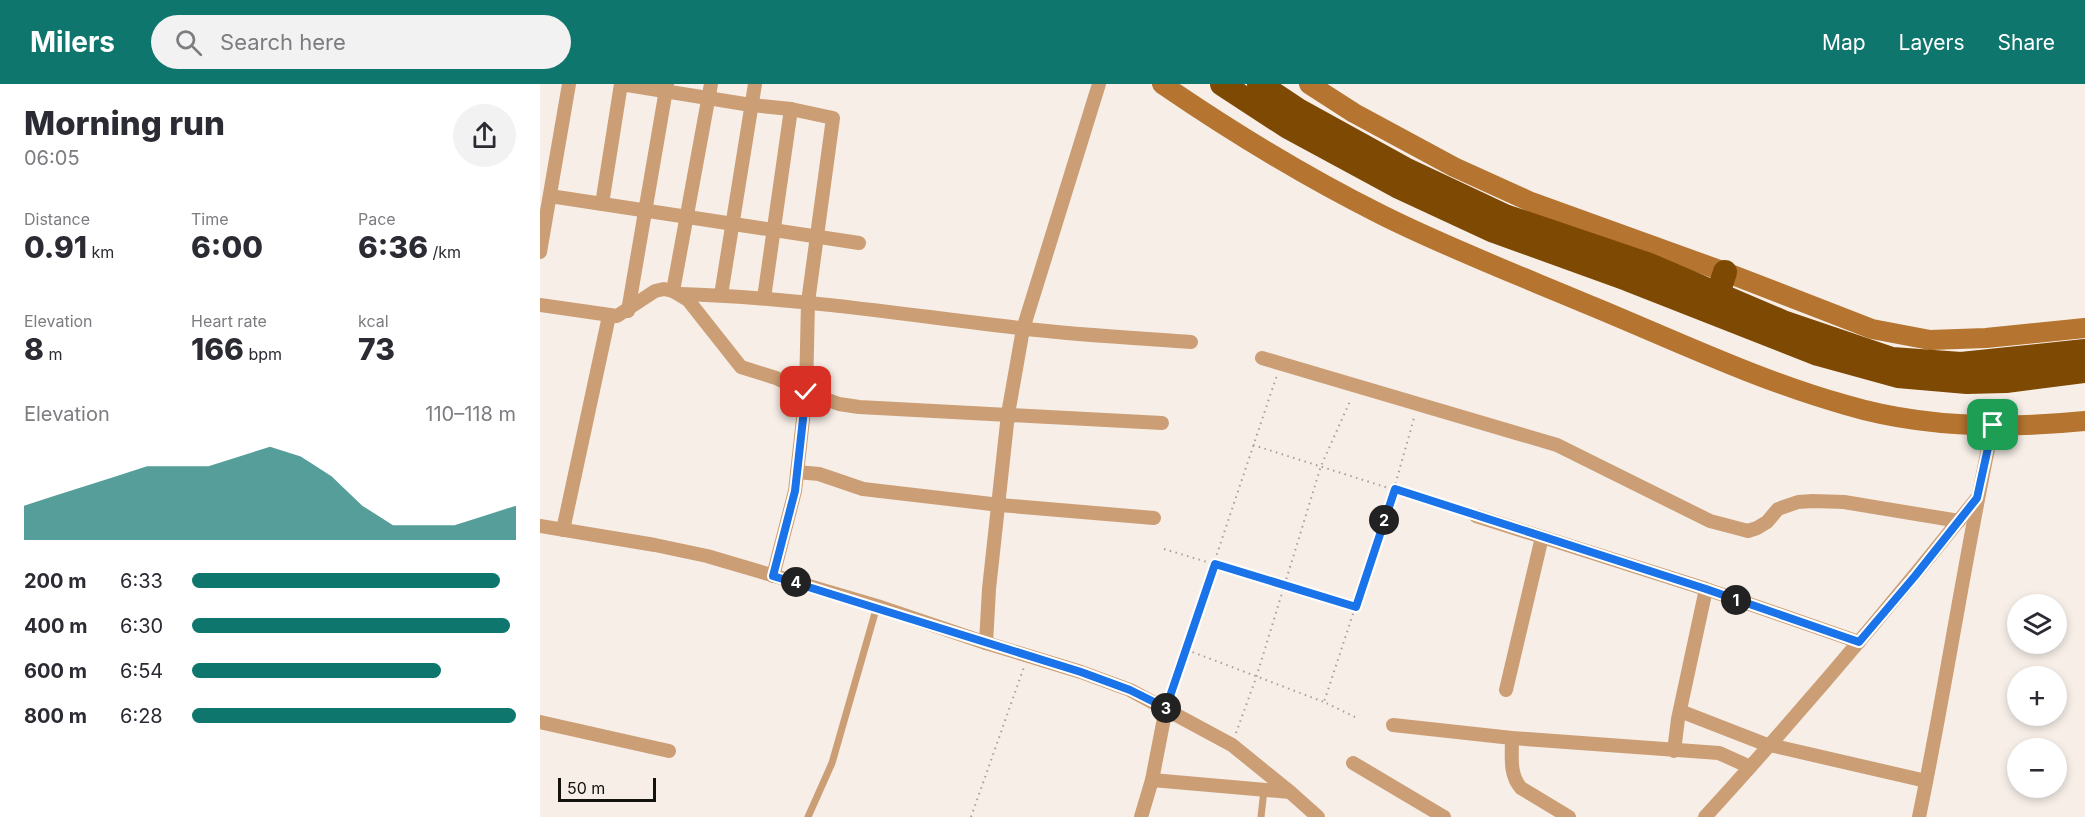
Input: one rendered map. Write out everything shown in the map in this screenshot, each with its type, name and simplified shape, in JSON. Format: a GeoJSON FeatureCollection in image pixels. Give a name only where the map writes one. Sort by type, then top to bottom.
{"type":"FeatureCollection","features":[{"type":"Feature","properties":{"kind":"highway"},"geometry":{"type":"LineString","coordinates":[[1222,84],[1288,127],[1377,176],[1494,231],[1627,279],[1818,354],[1898,376],[1967,382],[2006,381],[2085,370]]}},
{"type":"Feature","properties":{"kind":"highway"},"geometry":{"type":"LineString","coordinates":[[1259,84],[1299,110],[1405,169],[1505,216],[1647,264],[1721,283],[1783,322],[1892,359],[1961,364],[2085,351]]}},
{"type":"Feature","properties":{"kind":"street"},"geometry":{"type":"LineString","coordinates":[[540,252],[569,84]]}},
{"type":"Feature","properties":{"kind":"street"},"geometry":{"type":"LineString","coordinates":[[602,204],[621,84],[710,91],[751,105],[791,109],[833,118],[808,302],[806,392],[795,491],[773,576]]}},
{"type":"Feature","properties":{"kind":"street"},"geometry":{"type":"LineString","coordinates":[[721,295],[755,84]]}},
{"type":"Feature","properties":{"kind":"street"},"geometry":{"type":"LineString","coordinates":[[986,643],[989,588],[1008,414],[1023,328],[1099,84]]}},
{"type":"Feature","properties":{"kind":"street"},"geometry":{"type":"LineString","coordinates":[[1162,84],[1243,137],[1382,215],[1477,258],[1768,379],[1847,406],[1902,417],[1966,425],[2037,426],[2085,421]]}},
{"type":"Feature","properties":{"kind":"street"},"geometry":{"type":"LineString","coordinates":[[1309,84],[1354,113],[1454,167],[1721,283],[1872,329],[1930,340],[1986,338],[2085,328]]}},
{"type":"Feature","properties":{"kind":"street"},"geometry":{"type":"LineString","coordinates":[[628,311],[666,88]]}},
{"type":"Feature","properties":{"kind":"street"},"geometry":{"type":"LineString","coordinates":[[676,292],[686,217],[710,91]]}},
{"type":"Feature","properties":{"kind":"street"},"geometry":{"type":"LineString","coordinates":[[764,298],[791,109]]}},
{"type":"Feature","properties":{"kind":"street"},"geometry":{"type":"LineString","coordinates":[[550,196],[859,243]]}},
{"type":"Feature","properties":{"kind":"street"},"geometry":{"type":"LineString","coordinates":[[540,305],[617,316],[628,311],[655,291],[664,289],[676,292],[808,302],[1023,328],[1191,342]]}},
{"type":"Feature","properties":{"kind":"street"},"geometry":{"type":"LineString","coordinates":[[676,292],[688,300],[741,367],[776,378],[839,404],[859,407],[1162,423]]}},
{"type":"Feature","properties":{"kind":"street"},"geometry":{"type":"LineString","coordinates":[[563,530],[609,316]]}},
{"type":"Feature","properties":{"kind":"street"},"geometry":{"type":"LineString","coordinates":[[1262,357],[1557,445],[1710,521],[1733,528],[1748,531],[1757,528],[1767,522],[1778,509],[1798,502],[1813,501],[1844,502],[1959,521]]}},
{"type":"Feature","properties":{"kind":"street"},"geometry":{"type":"LineString","coordinates":[[1918,817],[1977,498],[1993,425]]}},
{"type":"Feature","properties":{"kind":"street"},"geometry":{"type":"LineString","coordinates":[[797,472],[819,474],[863,489],[999,505],[1154,518]]}},
{"type":"Feature","properties":{"kind":"street"},"geometry":{"type":"LineString","coordinates":[[1705,817],[1859,642],[1977,498]]}},
{"type":"Feature","properties":{"kind":"street"},"geometry":{"type":"LineString","coordinates":[[1476,516],[1706,589],[1859,642]]}},
{"type":"Feature","properties":{"kind":"street"},"geometry":{"type":"LineString","coordinates":[[540,526],[707,556],[877,606],[1121,686],[1232,745],[1318,817]]}},
{"type":"Feature","properties":{"kind":"street"},"geometry":{"type":"LineString","coordinates":[[1506,690],[1542,537]]}},
{"type":"Feature","properties":{"kind":"street"},"geometry":{"type":"LineString","coordinates":[[1674,751],[1680,711],[1706,589]]}},
{"type":"Feature","properties":{"kind":"street"},"geometry":{"type":"LineString","coordinates":[[1141,817],[1152,780],[1166,708]]}},
{"type":"Feature","properties":{"kind":"street"},"geometry":{"type":"LineString","coordinates":[[1680,711],[1770,745],[1926,781]]}},
{"type":"Feature","properties":{"kind":"street"},"geometry":{"type":"LineString","coordinates":[[540,722],[669,751]]}},
{"type":"Feature","properties":{"kind":"street"},"geometry":{"type":"LineString","coordinates":[[1393,725],[1512,738],[1723,754],[1750,767]]}},
{"type":"Feature","properties":{"kind":"street"},"geometry":{"type":"LineString","coordinates":[[1512,738],[1512,772],[1515,782],[1569,817]]}},
{"type":"Feature","properties":{"kind":"street"},"geometry":{"type":"LineString","coordinates":[[1353,763],[1444,817]]}},
{"type":"Feature","properties":{"kind":"street"},"geometry":{"type":"LineString","coordinates":[[1152,780],[1290,792]]}},
{"type":"Feature","properties":{"kind":"lane"},"geometry":{"type":"LineString","coordinates":[[808,817],[832,763],[877,606]]}},
{"type":"Feature","properties":{"kind":"lane"},"geometry":{"type":"LineString","coordinates":[[1261,817],[1264,790]]}},
{"type":"Feature","properties":{"kind":"path"},"geometry":{"type":"LineString","coordinates":[[1166,708],[1281,362]]}},
{"type":"Feature","properties":{"kind":"path"},"geometry":{"type":"LineString","coordinates":[[1232,745],[1256,678],[1321,466],[1357,385]]}},
{"type":"Feature","properties":{"kind":"path"},"geometry":{"type":"LineString","coordinates":[[1324,702],[1395,489],[1418,403]]}},
{"type":"Feature","properties":{"kind":"path"},"geometry":{"type":"LineString","coordinates":[[1253,445],[1476,516]]}},
{"type":"Feature","properties":{"kind":"path"},"geometry":{"type":"LineString","coordinates":[[1164,549],[1356,607]]}},
{"type":"Feature","properties":{"kind":"path"},"geometry":{"type":"LineString","coordinates":[[1186,649],[1256,678],[1324,702],[1355,717]]}},
{"type":"Feature","properties":{"kind":"path"},"geometry":{"type":"LineString","coordinates":[[971,817],[1016,693],[1027,655]]}},
{"type":"Feature","properties":{"kind":"route"},"geometry":{"type":"LineString","coordinates":[[806,392],[795,491],[773,576],[877,606],[1081,672],[1130,690],[1166,708],[1215,564],[1356,607],[1395,489],[1706,589],[1859,642],[1977,498],[1993,425]]}}]}
